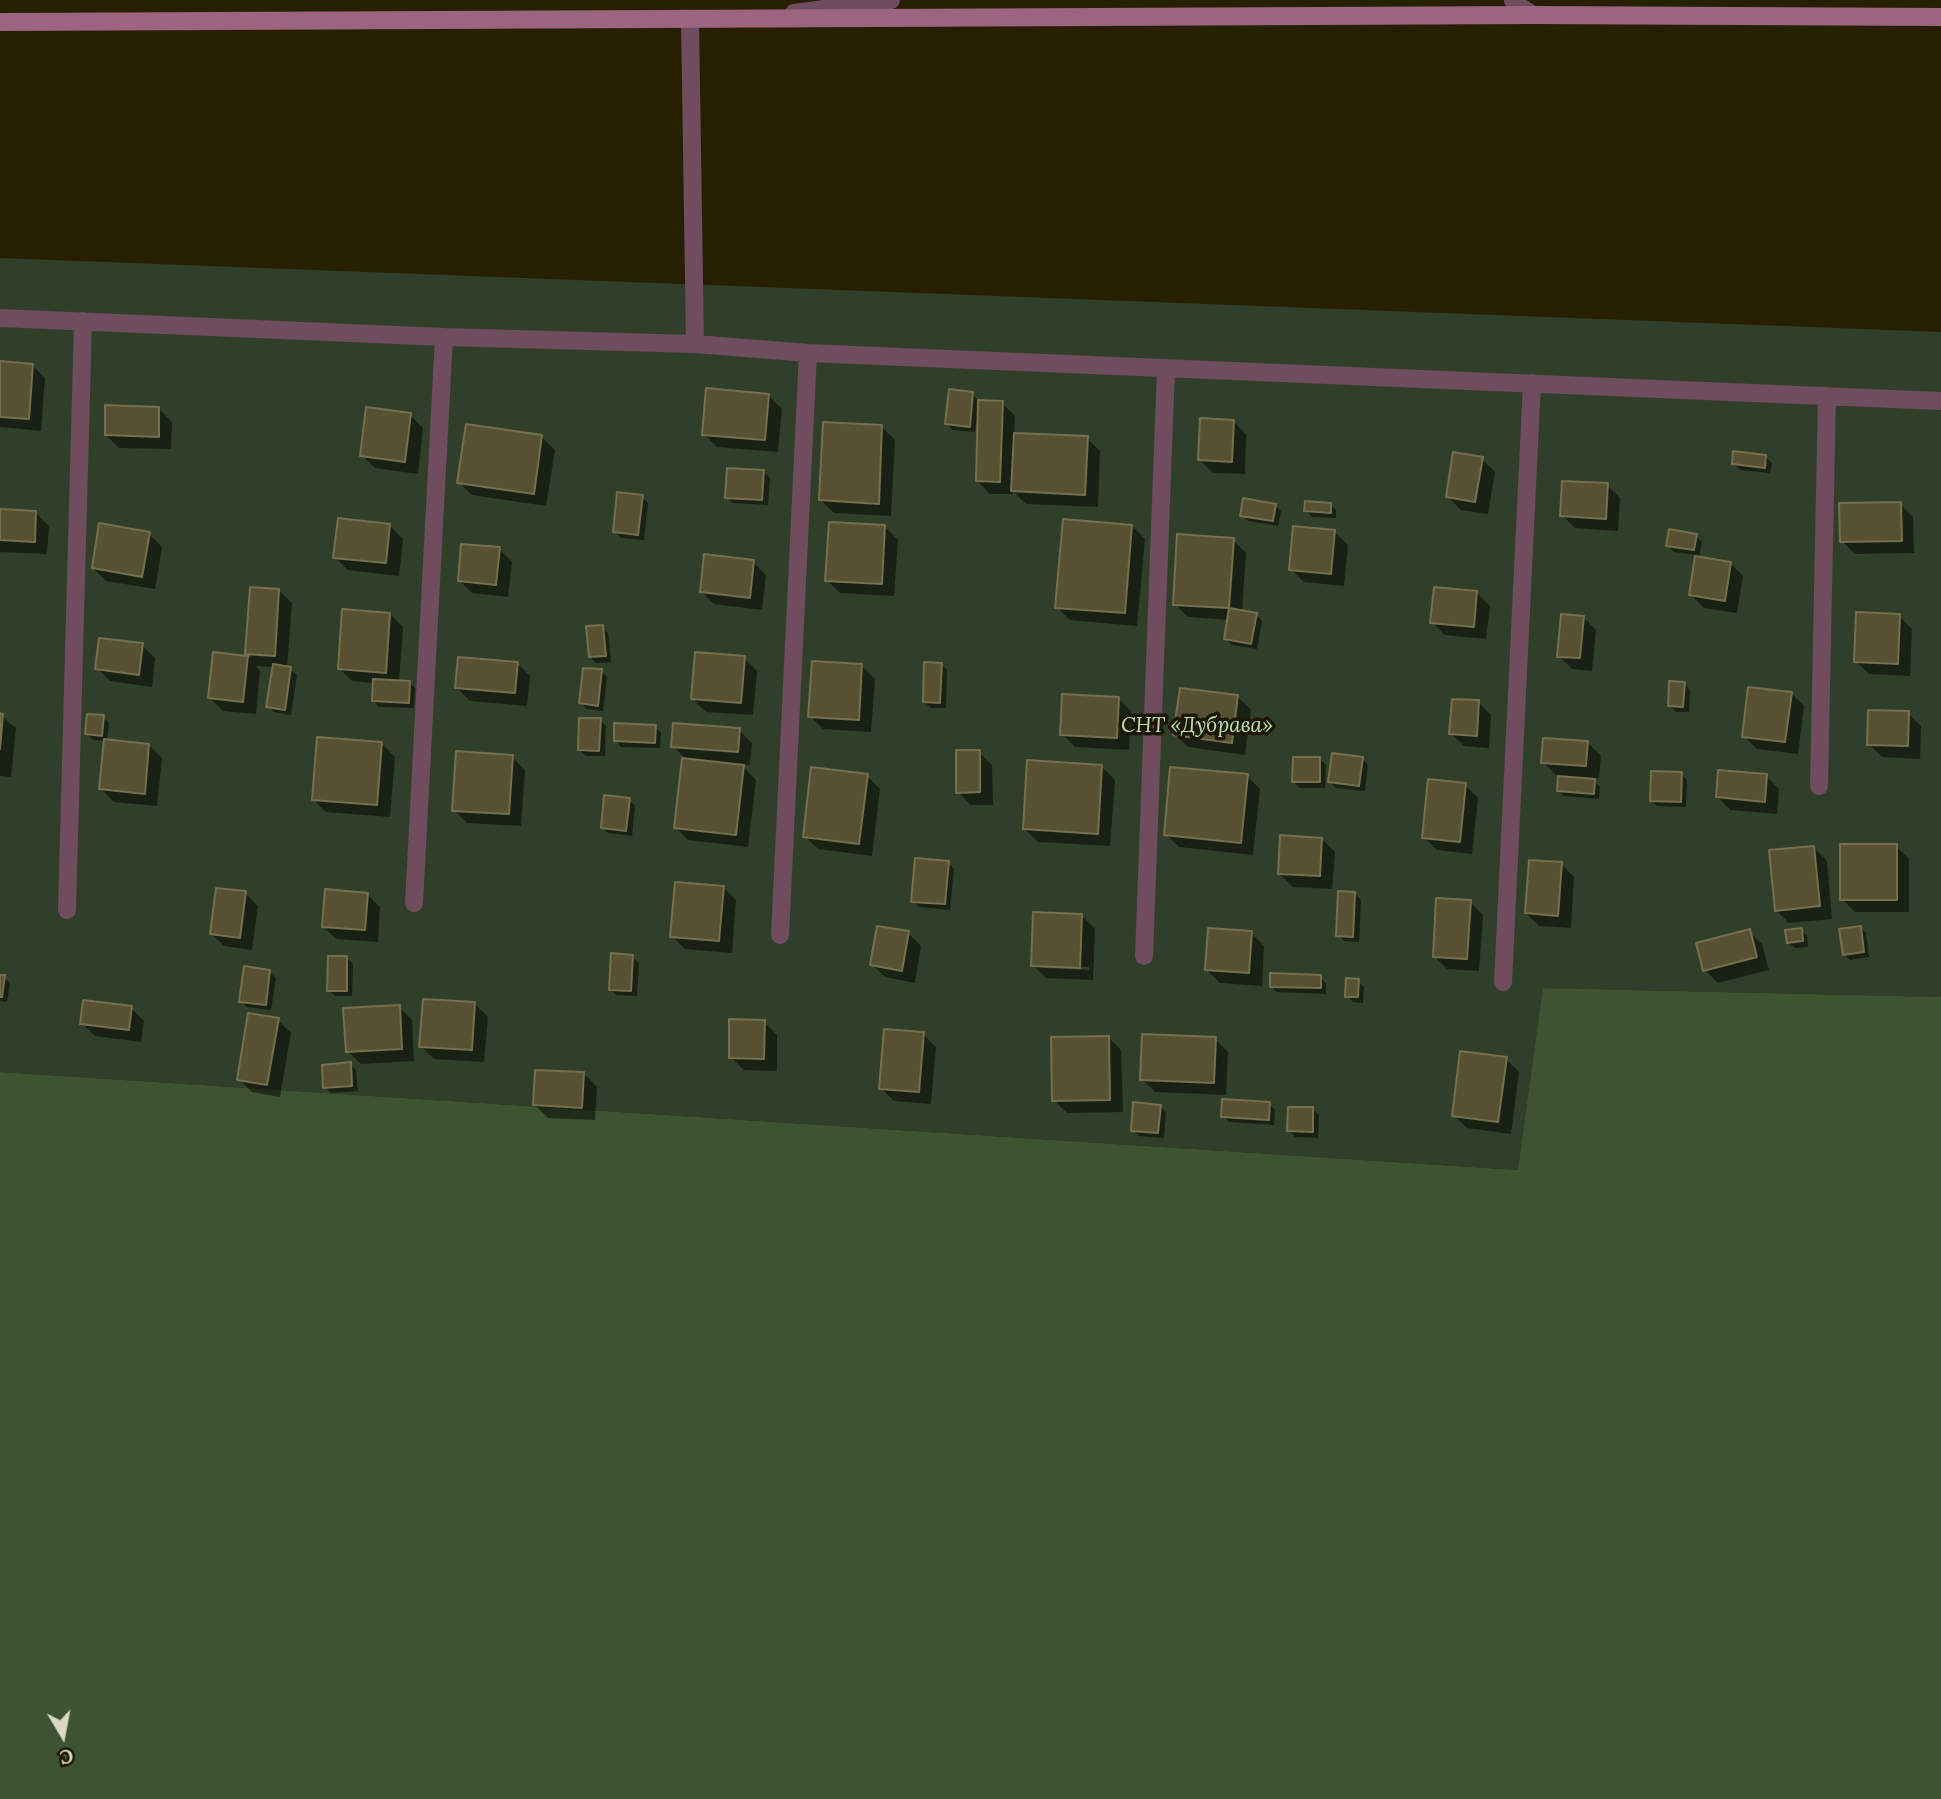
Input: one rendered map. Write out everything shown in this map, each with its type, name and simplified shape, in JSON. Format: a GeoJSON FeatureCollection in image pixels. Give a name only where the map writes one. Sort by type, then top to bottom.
{"type":"FeatureCollection","features":[{"type":"Feature","properties":{"kind":"main road"},"geometry":{"type":"LineString","coordinates":[[0,22],[1533,15],[1941,17]]}},
{"type":"Feature","properties":{"kind":"street"},"geometry":{"type":"LineString","coordinates":[[744,19],[891,0]]}},
{"type":"Feature","properties":{"kind":"street"},"geometry":{"type":"LineString","coordinates":[[1513,0],[1533,15]]}},
{"type":"Feature","properties":{"kind":"street"},"geometry":{"type":"LineString","coordinates":[[690,20],[695,344]]}},
{"type":"Feature","properties":{"kind":"street"},"geometry":{"type":"LineString","coordinates":[[0,318],[444,337],[695,344],[808,353],[1941,401]]}},
{"type":"Feature","properties":{"kind":"street"},"geometry":{"type":"LineString","coordinates":[[66,910],[83,321]]}},
{"type":"Feature","properties":{"kind":"street"},"geometry":{"type":"LineString","coordinates":[[414,903],[444,337]]}},
{"type":"Feature","properties":{"kind":"street"},"geometry":{"type":"LineString","coordinates":[[780,935],[808,353]]}},
{"type":"Feature","properties":{"kind":"street"},"geometry":{"type":"LineString","coordinates":[[1144,956],[1166,368]]}},
{"type":"Feature","properties":{"kind":"street"},"geometry":{"type":"LineString","coordinates":[[1503,982],[1532,383]]}},
{"type":"Feature","properties":{"kind":"street"},"geometry":{"type":"LineString","coordinates":[[1819,786],[1827,396]]}},
{"type":"Feature","properties":{"kind":"green space","name":"СНТ «Дубрава»"},"geometry":{"type":"Polygon","coordinates":[[[0,258],[1941,332],[1941,997],[1544,988],[1519,1170],[0,1072],[0,258]]]}},
{"type":"Feature","properties":{"kind":"green space"},"geometry":{"type":"Polygon","coordinates":[[[1543,988],[1941,997],[1941,1799],[0,1799],[0,1072],[1518,1170],[1543,988]]]}},
{"type":"Feature","properties":{"kind":"building"},"geometry":{"type":"Polygon","coordinates":[[[0,361],[33,364],[29,419],[0,417],[0,361]]]}},
{"type":"Feature","properties":{"kind":"building"},"geometry":{"type":"Polygon","coordinates":[[[706,388],[769,394],[765,440],[702,435],[706,388]]]}},
{"type":"Feature","properties":{"kind":"building"},"geometry":{"type":"Polygon","coordinates":[[[949,389],[973,392],[970,427],[945,424],[949,389]]]}},
{"type":"Feature","properties":{"kind":"building"},"geometry":{"type":"Polygon","coordinates":[[[978,400],[1003,401],[1000,482],[976,481],[978,400]]]}},
{"type":"Feature","properties":{"kind":"building"},"geometry":{"type":"Polygon","coordinates":[[[105,405],[159,407],[159,437],[105,435],[105,405]]]}},
{"type":"Feature","properties":{"kind":"building"},"geometry":{"type":"Polygon","coordinates":[[[366,407],[411,413],[405,462],[360,456],[366,407]]]}},
{"type":"Feature","properties":{"kind":"building"},"geometry":{"type":"Polygon","coordinates":[[[1200,418],[1234,420],[1232,462],[1198,460],[1200,418]]]}},
{"type":"Feature","properties":{"kind":"building"},"geometry":{"type":"Polygon","coordinates":[[[823,422],[882,425],[879,504],[819,500],[823,422]]]}},
{"type":"Feature","properties":{"kind":"building"},"geometry":{"type":"Polygon","coordinates":[[[466,424],[542,435],[534,494],[457,483],[466,424]]]}},
{"type":"Feature","properties":{"kind":"building"},"geometry":{"type":"Polygon","coordinates":[[[1014,433],[1088,436],[1085,495],[1011,491],[1014,433]]]}},
{"type":"Feature","properties":{"kind":"building"},"geometry":{"type":"Polygon","coordinates":[[[1733,451],[1766,455],[1765,468],[1732,464],[1733,451]]]}},
{"type":"Feature","properties":{"kind":"building"},"geometry":{"type":"Polygon","coordinates":[[[1453,452],[1483,457],[1475,502],[1446,497],[1453,452]]]}},
{"type":"Feature","properties":{"kind":"building"},"geometry":{"type":"Polygon","coordinates":[[[727,468],[764,470],[762,500],[725,498],[727,468]]]}},
{"type":"Feature","properties":{"kind":"building"},"geometry":{"type":"Polygon","coordinates":[[[1562,481],[1608,483],[1606,519],[1560,516],[1562,481]]]}},
{"type":"Feature","properties":{"kind":"building"},"geometry":{"type":"Polygon","coordinates":[[[617,492],[643,495],[638,535],[613,532],[617,492]]]}},
{"type":"Feature","properties":{"kind":"building"},"geometry":{"type":"Polygon","coordinates":[[[1243,498],[1276,504],[1273,521],[1240,516],[1243,498]]]}},
{"type":"Feature","properties":{"kind":"building"},"geometry":{"type":"Polygon","coordinates":[[[1305,501],[1331,503],[1331,513],[1304,511],[1305,501]]]}},
{"type":"Feature","properties":{"kind":"building"},"geometry":{"type":"Polygon","coordinates":[[[1901,502],[1902,541],[1840,542],[1839,503],[1901,502]]]}},
{"type":"Feature","properties":{"kind":"building"},"geometry":{"type":"Polygon","coordinates":[[[0,509],[36,511],[35,542],[0,540],[0,509]]]}},
{"type":"Feature","properties":{"kind":"building"},"geometry":{"type":"Polygon","coordinates":[[[338,518],[390,524],[386,563],[333,558],[338,518]]]}},
{"type":"Feature","properties":{"kind":"building"},"geometry":{"type":"Polygon","coordinates":[[[1063,519],[1132,525],[1125,613],[1055,608],[1063,519]]]}},
{"type":"Feature","properties":{"kind":"building"},"geometry":{"type":"Polygon","coordinates":[[[829,522],[885,525],[882,584],[825,581],[829,522]]]}},
{"type":"Feature","properties":{"kind":"building"},"geometry":{"type":"Polygon","coordinates":[[[99,523],[150,532],[142,577],[92,568],[99,523]]]}},
{"type":"Feature","properties":{"kind":"building"},"geometry":{"type":"Polygon","coordinates":[[[1293,526],[1335,530],[1331,574],[1289,570],[1293,526]]]}},
{"type":"Feature","properties":{"kind":"building"},"geometry":{"type":"Polygon","coordinates":[[[1669,529],[1697,534],[1694,550],[1666,546],[1669,529]]]}},
{"type":"Feature","properties":{"kind":"building"},"geometry":{"type":"Polygon","coordinates":[[[1177,534],[1234,538],[1229,608],[1173,605],[1177,534]]]}},
{"type":"Feature","properties":{"kind":"building"},"geometry":{"type":"Polygon","coordinates":[[[461,544],[500,547],[496,585],[458,581],[461,544]]]}},
{"type":"Feature","properties":{"kind":"building"},"geometry":{"type":"Polygon","coordinates":[[[704,554],[754,560],[750,598],[700,592],[704,554]]]}},
{"type":"Feature","properties":{"kind":"building"},"geometry":{"type":"Polygon","coordinates":[[[1695,556],[1731,562],[1725,601],[1689,595],[1695,556]]]}},
{"type":"Feature","properties":{"kind":"building"},"geometry":{"type":"Polygon","coordinates":[[[250,587],[279,589],[275,656],[245,654],[250,587]]]}},
{"type":"Feature","properties":{"kind":"building"},"geometry":{"type":"Polygon","coordinates":[[[1434,587],[1477,591],[1474,627],[1430,623],[1434,587]]]}},
{"type":"Feature","properties":{"kind":"building"},"geometry":{"type":"Polygon","coordinates":[[[1229,608],[1257,613],[1251,644],[1224,639],[1229,608]]]}},
{"type":"Feature","properties":{"kind":"building"},"geometry":{"type":"Polygon","coordinates":[[[342,609],[390,613],[386,673],[338,669],[342,609]]]}},
{"type":"Feature","properties":{"kind":"building"},"geometry":{"type":"Polygon","coordinates":[[[1856,612],[1900,614],[1898,664],[1854,662],[1856,612]]]}},
{"type":"Feature","properties":{"kind":"building"},"geometry":{"type":"Polygon","coordinates":[[[1561,614],[1584,616],[1580,658],[1557,657],[1561,614]]]}},
{"type":"Feature","properties":{"kind":"building"},"geometry":{"type":"Polygon","coordinates":[[[603,625],[606,656],[589,657],[586,626],[603,625]]]}},
{"type":"Feature","properties":{"kind":"building"},"geometry":{"type":"Polygon","coordinates":[[[99,638],[143,643],[139,675],[95,669],[99,638]]]}},
{"type":"Feature","properties":{"kind":"building"},"geometry":{"type":"Polygon","coordinates":[[[213,652],[248,656],[243,702],[208,698],[213,652]]]}},
{"type":"Feature","properties":{"kind":"building"},"geometry":{"type":"Polygon","coordinates":[[[695,652],[745,656],[741,703],[691,699],[695,652]]]}},
{"type":"Feature","properties":{"kind":"building"},"geometry":{"type":"Polygon","coordinates":[[[458,657],[518,662],[515,693],[455,688],[458,657]]]}},
{"type":"Feature","properties":{"kind":"building"},"geometry":{"type":"Polygon","coordinates":[[[812,661],[862,664],[859,720],[808,717],[812,661]]]}},
{"type":"Feature","properties":{"kind":"building"},"geometry":{"type":"Polygon","coordinates":[[[924,662],[942,663],[940,703],[923,702],[924,662]]]}},
{"type":"Feature","properties":{"kind":"building"},"geometry":{"type":"Polygon","coordinates":[[[273,664],[291,667],[285,710],[266,707],[273,664]]]}},
{"type":"Feature","properties":{"kind":"building"},"geometry":{"type":"Polygon","coordinates":[[[583,668],[602,669],[598,706],[579,703],[583,668]]]}},
{"type":"Feature","properties":{"kind":"building"},"geometry":{"type":"Polygon","coordinates":[[[373,679],[410,681],[409,703],[372,701],[373,679]]]}},
{"type":"Feature","properties":{"kind":"building"},"geometry":{"type":"Polygon","coordinates":[[[1669,681],[1685,682],[1683,707],[1668,706],[1669,681]]]}},
{"type":"Feature","properties":{"kind":"building"},"geometry":{"type":"Polygon","coordinates":[[[1748,687],[1792,692],[1785,742],[1742,737],[1748,687]]]}},
{"type":"Feature","properties":{"kind":"building"},"geometry":{"type":"Polygon","coordinates":[[[1180,688],[1238,695],[1232,743],[1173,735],[1180,688]]]}},
{"type":"Feature","properties":{"kind":"building"},"geometry":{"type":"Polygon","coordinates":[[[1062,694],[1119,697],[1117,738],[1060,735],[1062,694]]]}},
{"type":"Feature","properties":{"kind":"building"},"geometry":{"type":"Polygon","coordinates":[[[1452,699],[1479,700],[1477,736],[1449,734],[1452,699]]]}},
{"type":"Feature","properties":{"kind":"building"},"geometry":{"type":"Polygon","coordinates":[[[1868,710],[1909,711],[1908,746],[1867,745],[1868,710]]]}},
{"type":"Feature","properties":{"kind":"building"},"geometry":{"type":"Polygon","coordinates":[[[0,713],[3,714],[0,749],[0,713]]]}},
{"type":"Feature","properties":{"kind":"building"},"geometry":{"type":"Polygon","coordinates":[[[87,714],[104,715],[102,736],[85,734],[87,714]]]}},
{"type":"Feature","properties":{"kind":"building"},"geometry":{"type":"Polygon","coordinates":[[[579,718],[601,718],[599,751],[578,750],[579,718]]]}},
{"type":"Feature","properties":{"kind":"building"},"geometry":{"type":"Polygon","coordinates":[[[614,723],[656,725],[655,743],[614,741],[614,723]]]}},
{"type":"Feature","properties":{"kind":"building"},"geometry":{"type":"Polygon","coordinates":[[[673,723],[740,728],[738,752],[671,747],[673,723]]]}},
{"type":"Feature","properties":{"kind":"building"},"geometry":{"type":"Polygon","coordinates":[[[317,737],[382,742],[377,805],[312,800],[317,737]]]}},
{"type":"Feature","properties":{"kind":"building"},"geometry":{"type":"Polygon","coordinates":[[[1543,738],[1588,741],[1586,766],[1541,763],[1543,738]]]}},
{"type":"Feature","properties":{"kind":"building"},"geometry":{"type":"Polygon","coordinates":[[[104,739],[149,744],[145,794],[99,789],[104,739]]]}},
{"type":"Feature","properties":{"kind":"building"},"geometry":{"type":"Polygon","coordinates":[[[956,750],[980,750],[980,792],[956,793],[956,750]]]}},
{"type":"Feature","properties":{"kind":"building"},"geometry":{"type":"Polygon","coordinates":[[[456,751],[513,755],[509,814],[452,811],[456,751]]]}},
{"type":"Feature","properties":{"kind":"building"},"geometry":{"type":"Polygon","coordinates":[[[1332,753],[1363,757],[1359,786],[1328,782],[1332,753]]]}},
{"type":"Feature","properties":{"kind":"building"},"geometry":{"type":"Polygon","coordinates":[[[1293,757],[1320,757],[1320,782],[1292,782],[1293,757]]]}},
{"type":"Feature","properties":{"kind":"building"},"geometry":{"type":"Polygon","coordinates":[[[682,758],[744,765],[736,835],[674,828],[682,758]]]}},
{"type":"Feature","properties":{"kind":"building"},"geometry":{"type":"Polygon","coordinates":[[[1027,760],[1102,765],[1098,834],[1023,829],[1027,760]]]}},
{"type":"Feature","properties":{"kind":"building"},"geometry":{"type":"Polygon","coordinates":[[[811,767],[868,774],[859,844],[803,837],[811,767]]]}},
{"type":"Feature","properties":{"kind":"building"},"geometry":{"type":"Polygon","coordinates":[[[1170,767],[1248,774],[1241,843],[1164,835],[1170,767]]]}},
{"type":"Feature","properties":{"kind":"building"},"geometry":{"type":"Polygon","coordinates":[[[1718,770],[1767,774],[1765,802],[1716,797],[1718,770]]]}},
{"type":"Feature","properties":{"kind":"building"},"geometry":{"type":"Polygon","coordinates":[[[1651,771],[1682,772],[1681,802],[1650,801],[1651,771]]]}},
{"type":"Feature","properties":{"kind":"building"},"geometry":{"type":"Polygon","coordinates":[[[1558,776],[1595,779],[1594,794],[1557,791],[1558,776]]]}},
{"type":"Feature","properties":{"kind":"building"},"geometry":{"type":"Polygon","coordinates":[[[1428,779],[1466,783],[1460,842],[1422,838],[1428,779]]]}},
{"type":"Feature","properties":{"kind":"building"},"geometry":{"type":"Polygon","coordinates":[[[604,795],[630,798],[626,831],[601,828],[604,795]]]}},
{"type":"Feature","properties":{"kind":"building"},"geometry":{"type":"Polygon","coordinates":[[[1280,835],[1322,838],[1320,876],[1278,874],[1280,835]]]}},
{"type":"Feature","properties":{"kind":"building"},"geometry":{"type":"Polygon","coordinates":[[[1840,844],[1897,844],[1897,900],[1840,900],[1840,844]]]}},
{"type":"Feature","properties":{"kind":"building"},"geometry":{"type":"Polygon","coordinates":[[[1814,846],[1820,906],[1775,911],[1769,850],[1814,846]]]}},
{"type":"Feature","properties":{"kind":"building"},"geometry":{"type":"Polygon","coordinates":[[[915,858],[949,861],[945,904],[911,902],[915,858]]]}},
{"type":"Feature","properties":{"kind":"building"},"geometry":{"type":"Polygon","coordinates":[[[1529,860],[1562,862],[1558,916],[1525,913],[1529,860]]]}},
{"type":"Feature","properties":{"kind":"building"},"geometry":{"type":"Polygon","coordinates":[[[675,882],[724,886],[719,941],[670,937],[675,882]]]}},
{"type":"Feature","properties":{"kind":"building"},"geometry":{"type":"Polygon","coordinates":[[[216,888],[246,891],[240,938],[210,934],[216,888]]]}},
{"type":"Feature","properties":{"kind":"building"},"geometry":{"type":"Polygon","coordinates":[[[325,889],[368,893],[365,930],[322,927],[325,889]]]}},
{"type":"Feature","properties":{"kind":"building"},"geometry":{"type":"Polygon","coordinates":[[[1338,891],[1355,892],[1353,937],[1336,936],[1338,891]]]}},
{"type":"Feature","properties":{"kind":"building"},"geometry":{"type":"Polygon","coordinates":[[[1436,898],[1471,900],[1467,959],[1433,957],[1436,898]]]}},
{"type":"Feature","properties":{"kind":"building"},"geometry":{"type":"Polygon","coordinates":[[[1033,912],[1082,914],[1080,968],[1031,966],[1033,912]]]}},
{"type":"Feature","properties":{"kind":"building"},"geometry":{"type":"Polygon","coordinates":[[[877,926],[909,931],[902,971],[870,965],[877,926]]]}},
{"type":"Feature","properties":{"kind":"building"},"geometry":{"type":"Polygon","coordinates":[[[1861,926],[1864,952],[1843,955],[1839,929],[1861,926]]]}},
{"type":"Feature","properties":{"kind":"building"},"geometry":{"type":"Polygon","coordinates":[[[1208,928],[1252,931],[1249,973],[1205,970],[1208,928]]]}},
{"type":"Feature","properties":{"kind":"building"},"geometry":{"type":"Polygon","coordinates":[[[1802,928],[1803,941],[1787,943],[1785,930],[1802,928]]]}},
{"type":"Feature","properties":{"kind":"building"},"geometry":{"type":"Polygon","coordinates":[[[1750,929],[1757,957],[1703,971],[1696,943],[1750,929]]]}},
{"type":"Feature","properties":{"kind":"building"},"geometry":{"type":"Polygon","coordinates":[[[611,953],[633,955],[631,991],[609,990],[611,953]]]}},
{"type":"Feature","properties":{"kind":"building"},"geometry":{"type":"Polygon","coordinates":[[[328,956],[347,956],[347,991],[327,991],[328,956]]]}},
{"type":"Feature","properties":{"kind":"building"},"geometry":{"type":"Polygon","coordinates":[[[244,966],[270,970],[266,1005],[239,1002],[244,966]]]}},
{"type":"Feature","properties":{"kind":"building"},"geometry":{"type":"Polygon","coordinates":[[[1270,973],[1321,975],[1321,988],[1270,987],[1270,973]]]}},
{"type":"Feature","properties":{"kind":"building"},"geometry":{"type":"Polygon","coordinates":[[[0,975],[5,975],[2,997],[0,997],[0,975]]]}},
{"type":"Feature","properties":{"kind":"building"},"geometry":{"type":"Polygon","coordinates":[[[1346,978],[1359,979],[1358,997],[1345,997],[1346,978]]]}},
{"type":"Feature","properties":{"kind":"building"},"geometry":{"type":"Polygon","coordinates":[[[423,999],[475,1002],[472,1050],[419,1047],[423,999]]]}},
{"type":"Feature","properties":{"kind":"building"},"geometry":{"type":"Polygon","coordinates":[[[83,1000],[132,1006],[129,1030],[80,1024],[83,1000]]]}},
{"type":"Feature","properties":{"kind":"building"},"geometry":{"type":"Polygon","coordinates":[[[400,1005],[402,1049],[346,1052],[343,1008],[400,1005]]]}},
{"type":"Feature","properties":{"kind":"building"},"geometry":{"type":"Polygon","coordinates":[[[248,1013],[279,1018],[267,1085],[237,1080],[248,1013]]]}},
{"type":"Feature","properties":{"kind":"building"},"geometry":{"type":"Polygon","coordinates":[[[729,1019],[765,1020],[764,1059],[729,1058],[729,1019]]]}},
{"type":"Feature","properties":{"kind":"building"},"geometry":{"type":"Polygon","coordinates":[[[884,1029],[924,1032],[919,1092],[879,1089],[884,1029]]]}},
{"type":"Feature","properties":{"kind":"building"},"geometry":{"type":"Polygon","coordinates":[[[1142,1034],[1216,1037],[1214,1083],[1140,1080],[1142,1034]]]}},
{"type":"Feature","properties":{"kind":"building"},"geometry":{"type":"Polygon","coordinates":[[[1109,1036],[1110,1100],[1052,1101],[1051,1037],[1109,1036]]]}},
{"type":"Feature","properties":{"kind":"building"},"geometry":{"type":"Polygon","coordinates":[[[1460,1051],[1507,1057],[1498,1122],[1452,1116],[1460,1051]]]}},
{"type":"Feature","properties":{"kind":"building"},"geometry":{"type":"Polygon","coordinates":[[[351,1062],[352,1086],[323,1088],[322,1065],[351,1062]]]}},
{"type":"Feature","properties":{"kind":"building"},"geometry":{"type":"Polygon","coordinates":[[[535,1070],[584,1072],[582,1108],[533,1105],[535,1070]]]}},
{"type":"Feature","properties":{"kind":"building"},"geometry":{"type":"Polygon","coordinates":[[[1222,1099],[1270,1102],[1269,1120],[1221,1117],[1222,1099]]]}},
{"type":"Feature","properties":{"kind":"building"},"geometry":{"type":"Polygon","coordinates":[[[1133,1102],[1161,1105],[1158,1133],[1131,1131],[1133,1102]]]}},
{"type":"Feature","properties":{"kind":"building"},"geometry":{"type":"Polygon","coordinates":[[[1288,1107],[1313,1107],[1313,1132],[1287,1131],[1288,1107]]]}}]}
